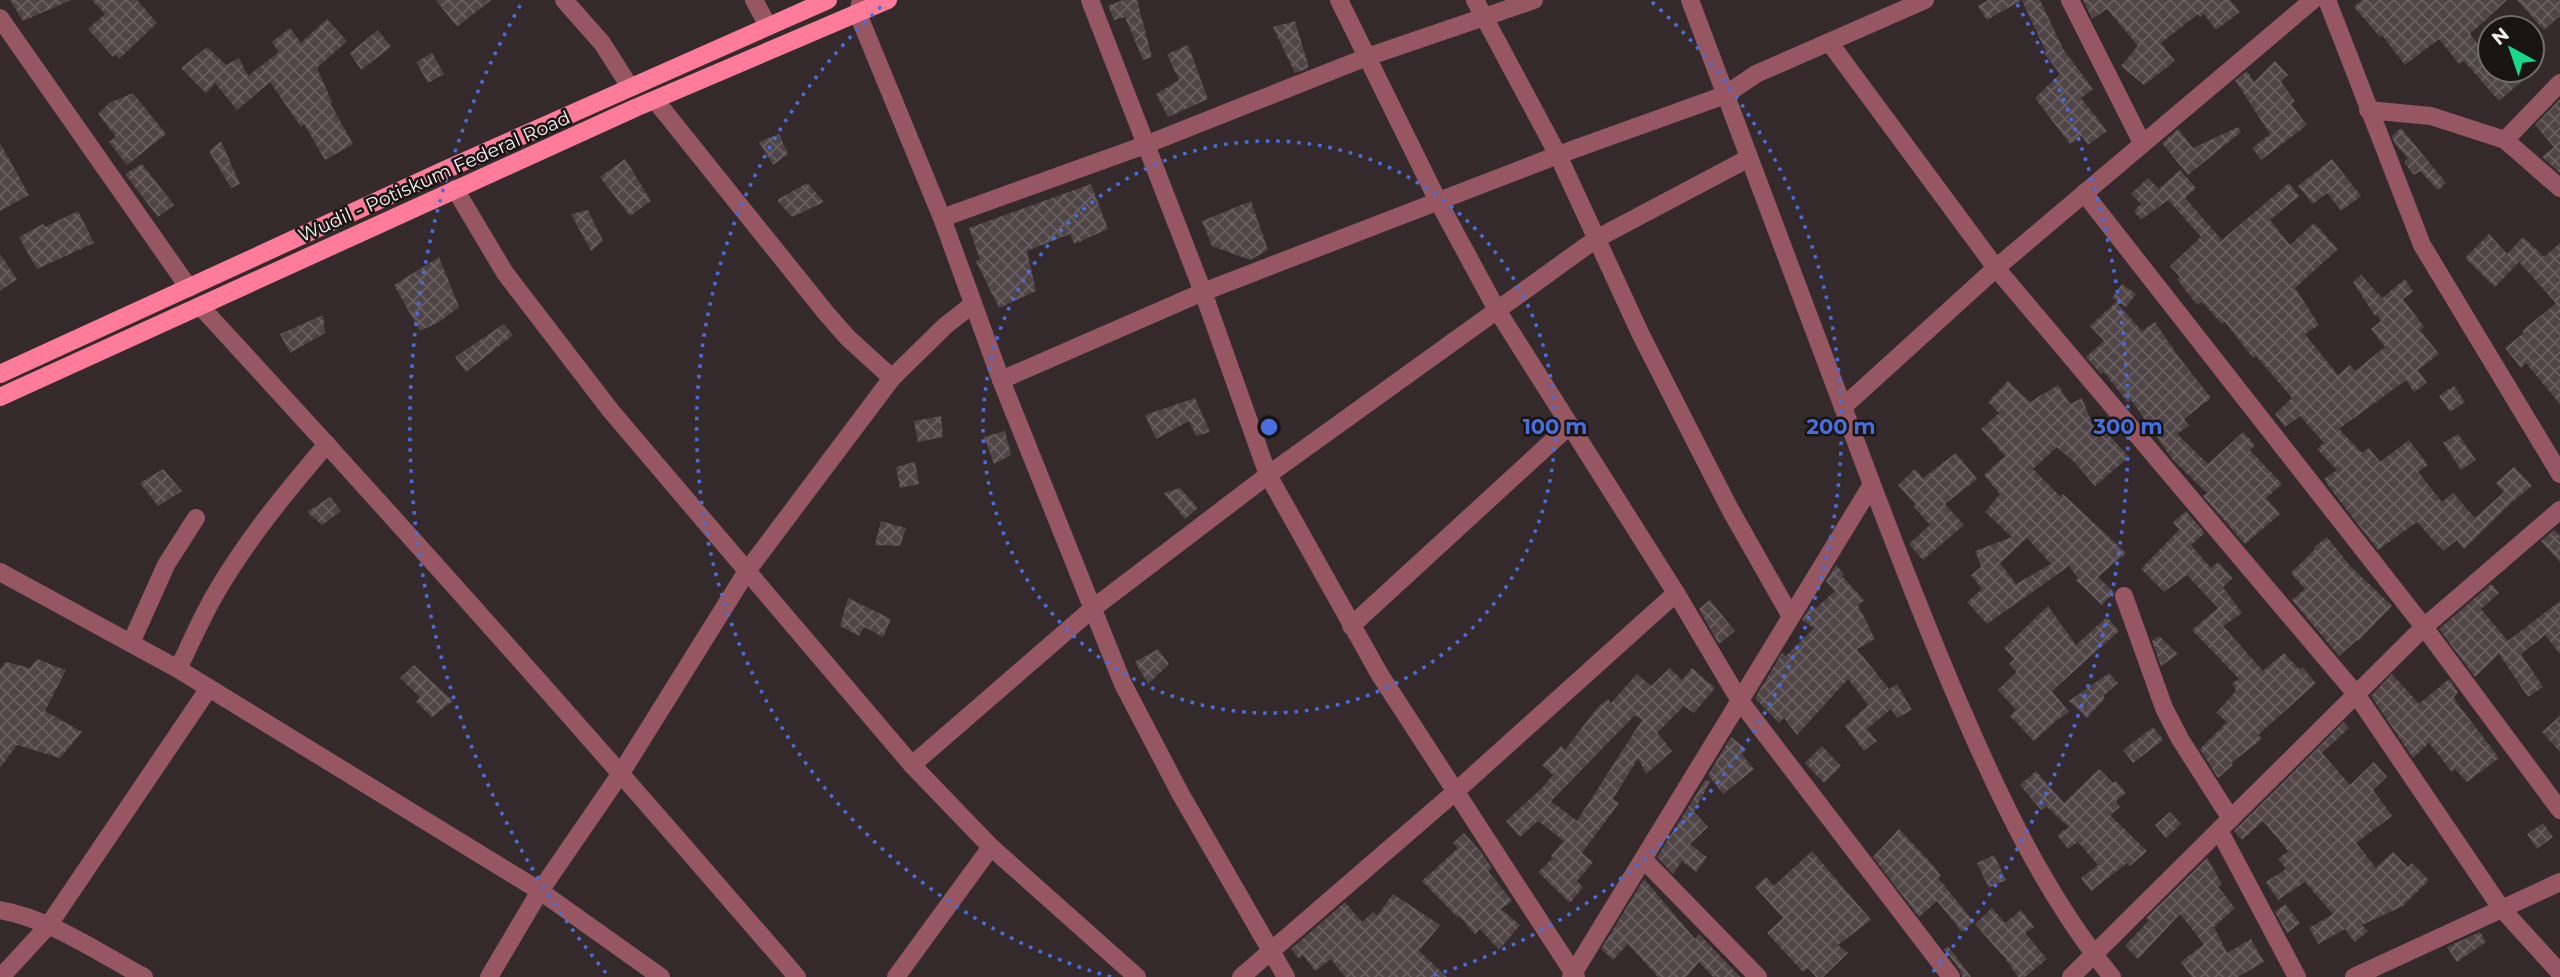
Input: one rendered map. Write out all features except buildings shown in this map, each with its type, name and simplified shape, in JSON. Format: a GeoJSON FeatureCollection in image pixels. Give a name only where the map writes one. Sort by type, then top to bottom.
{"type":"FeatureCollection","features":[{"type":"Feature","properties":{"kind":"main road","name":"Wudil - Potiskum Federal Road"},"geometry":{"type":"LineString","coordinates":[[0,374],[630,87],[828,0]]}},
{"type":"Feature","properties":{"kind":"main road","name":"Wudil - Potiskum Federal Road"},"geometry":{"type":"LineString","coordinates":[[0,397],[860,7],[888,0]]}},
{"type":"Feature","properties":{"kind":"street"},"geometry":{"type":"LineString","coordinates":[[564,0],[602,43],[630,87]]}},
{"type":"Feature","properties":{"kind":"street"},"geometry":{"type":"LineString","coordinates":[[754,0],[768,26]]}},
{"type":"Feature","properties":{"kind":"street"},"geometry":{"type":"LineString","coordinates":[[1090,0],[1203,292],[1268,475],[1351,626],[1405,716],[1573,976],[1790,615],[1871,486]]}},
{"type":"Feature","properties":{"kind":"street"},"geometry":{"type":"LineString","coordinates":[[1339,0],[1438,201],[1497,310],[1676,593],[1740,701],[1951,977]]}},
{"type":"Feature","properties":{"kind":"street"},"geometry":{"type":"LineString","coordinates":[[1475,0],[1558,155],[1641,335],[1698,447],[1790,615]]}},
{"type":"Feature","properties":{"kind":"street"},"geometry":{"type":"LineString","coordinates":[[942,218],[1145,145],[1367,57],[1534,0]]}},
{"type":"Feature","properties":{"kind":"street"},"geometry":{"type":"LineString","coordinates":[[1690,0],[1871,486],[2004,806],[2032,856],[2094,954],[2112,977]]}},
{"type":"Feature","properties":{"kind":"street"},"geometry":{"type":"LineString","coordinates":[[1001,380],[1203,292],[1558,155],[1725,95],[1756,74],[1925,0]]}},
{"type":"Feature","properties":{"kind":"street"},"geometry":{"type":"LineString","coordinates":[[2070,0],[2142,143]]}},
{"type":"Feature","properties":{"kind":"street"},"geometry":{"type":"LineString","coordinates":[[1843,407],[1996,268],[2313,0]]}},
{"type":"Feature","properties":{"kind":"street"},"geometry":{"type":"LineString","coordinates":[[2327,0],[2422,245],[2560,474]]}},
{"type":"Feature","properties":{"kind":"street"},"geometry":{"type":"LineString","coordinates":[[860,7],[1001,380],[1091,610],[1123,684],[1180,793],[1286,977]]}},
{"type":"Feature","properties":{"kind":"street"},"geometry":{"type":"LineString","coordinates":[[0,18],[189,288]]}},
{"type":"Feature","properties":{"kind":"street"},"geometry":{"type":"LineString","coordinates":[[1829,42],[1996,268],[2356,694],[2501,908],[2560,973]]}},
{"type":"Feature","properties":{"kind":"street"},"geometry":{"type":"LineString","coordinates":[[2505,141],[2560,83]]}},
{"type":"Feature","properties":{"kind":"street"},"geometry":{"type":"LineString","coordinates":[[655,100],[826,313],[848,338],[892,378]]}},
{"type":"Feature","properties":{"kind":"street"},"geometry":{"type":"LineString","coordinates":[[2368,110],[2431,116],[2505,141],[2560,188]]}},
{"type":"Feature","properties":{"kind":"street"},"geometry":{"type":"LineString","coordinates":[[912,765],[1091,610],[1268,475],[1596,239],[1749,158]]}},
{"type":"Feature","properties":{"kind":"street"},"geometry":{"type":"LineString","coordinates":[[455,189],[505,272],[611,411],[912,765],[991,847],[1137,977]]}},
{"type":"Feature","properties":{"kind":"street"},"geometry":{"type":"LineString","coordinates":[[2084,193],[2424,627],[2560,810]]}},
{"type":"Feature","properties":{"kind":"street"},"geometry":{"type":"LineString","coordinates":[[489,977],[540,891],[621,773],[747,571],[892,378],[945,326],[973,304]]}},
{"type":"Feature","properties":{"kind":"street"},"geometry":{"type":"LineString","coordinates":[[200,306],[621,773],[797,977]]}},
{"type":"Feature","properties":{"kind":"street"},"geometry":{"type":"LineString","coordinates":[[1351,626],[1570,425]]}},
{"type":"Feature","properties":{"kind":"street"},"geometry":{"type":"LineString","coordinates":[[178,669],[232,566],[277,504],[327,444]]}},
{"type":"Feature","properties":{"kind":"street"},"geometry":{"type":"LineString","coordinates":[[2071,977],[2424,627],[2560,510]]}},
{"type":"Feature","properties":{"kind":"street"},"geometry":{"type":"LineString","coordinates":[[131,643],[166,565],[196,518]]}},
{"type":"Feature","properties":{"kind":"street"},"geometry":{"type":"LineString","coordinates":[[0,572],[178,669],[540,891],[661,977]]}},
{"type":"Feature","properties":{"kind":"street"},"geometry":{"type":"LineString","coordinates":[[1241,977],[1455,792],[1676,593]]}},
{"type":"Feature","properties":{"kind":"street"},"geometry":{"type":"LineString","coordinates":[[2124,596],[2164,708],[2225,825],[2297,977]]}},
{"type":"Feature","properties":{"kind":"street"},"geometry":{"type":"LineString","coordinates":[[1,977],[48,926],[208,688]]}},
{"type":"Feature","properties":{"kind":"street"},"geometry":{"type":"LineString","coordinates":[[896,977],[991,847]]}},
{"type":"Feature","properties":{"kind":"street"},"geometry":{"type":"LineString","coordinates":[[1644,860],[1758,977]]}},
{"type":"Feature","properties":{"kind":"street"},"geometry":{"type":"LineString","coordinates":[[2354,977],[2560,882]]}},
{"type":"Feature","properties":{"kind":"street"},"geometry":{"type":"LineString","coordinates":[[0,911],[19,914],[48,926],[144,977]]}}]}
